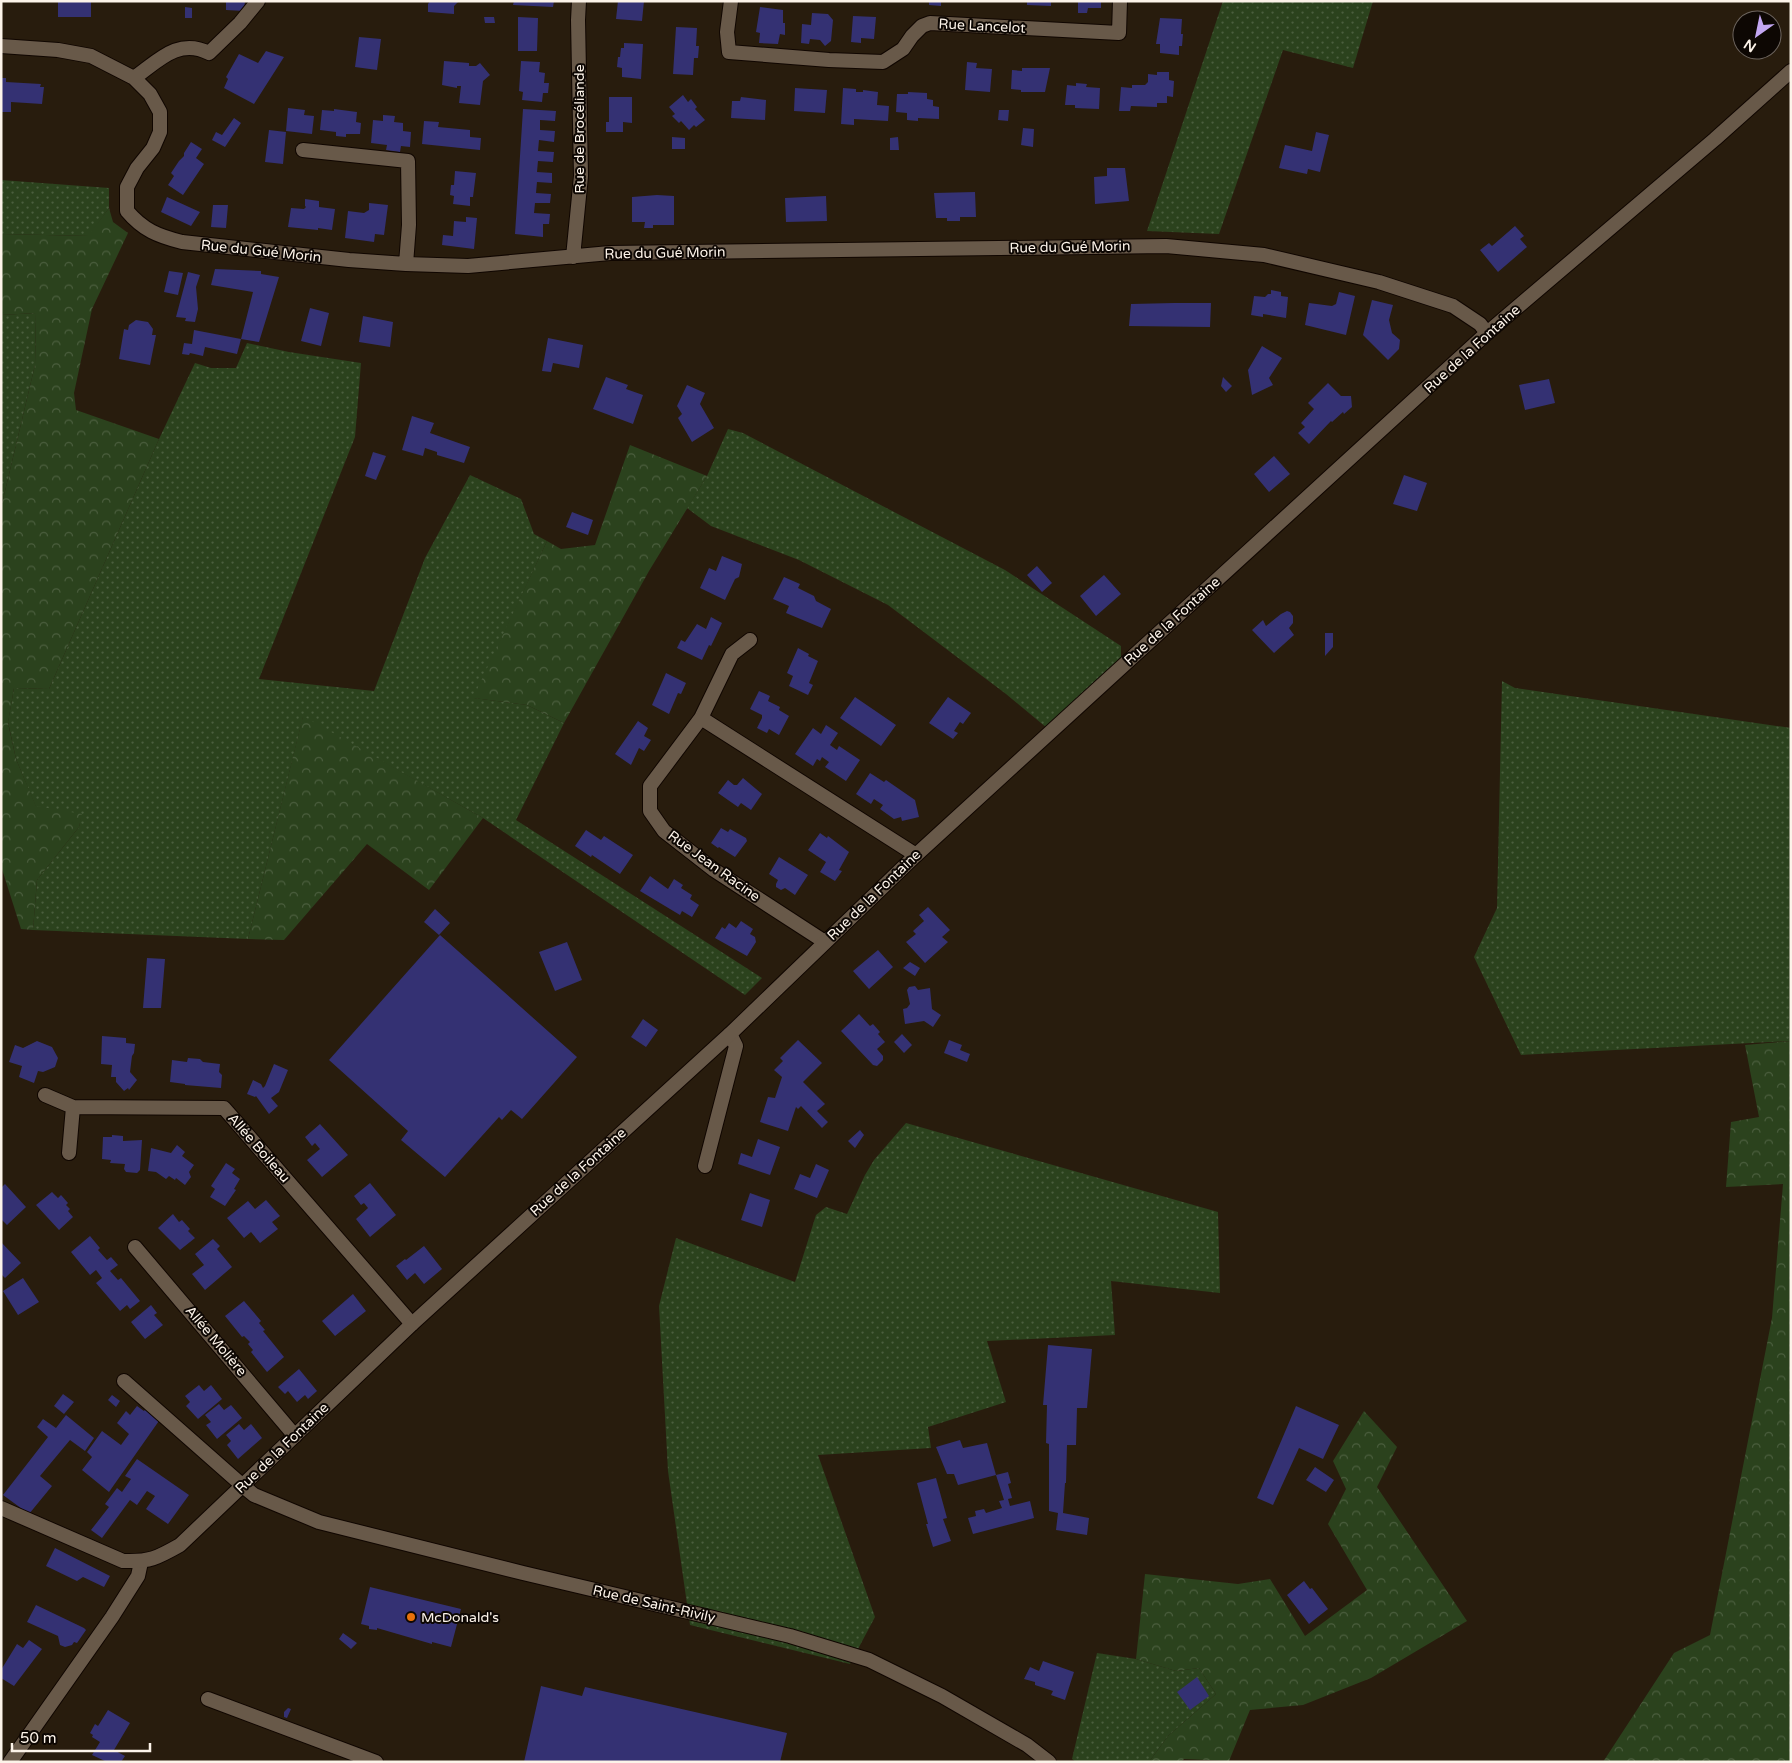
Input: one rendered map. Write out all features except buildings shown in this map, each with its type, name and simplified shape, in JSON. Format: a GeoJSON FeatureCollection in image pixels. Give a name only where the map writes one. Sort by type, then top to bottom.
{"type":"FeatureCollection","features":[{"type":"Feature","properties":{"kind":"street"},"geometry":{"type":"LineString","coordinates":[[134,78],[166,54],[175,50],[200,48],[209,53],[240,23],[258,1]]}},
{"type":"Feature","properties":{"kind":"street","name":"Rue de Brocéliande"},"geometry":{"type":"LineString","coordinates":[[573,257],[581,176],[579,1]]}},
{"type":"Feature","properties":{"kind":"street","name":"Rue Lancelot"},"geometry":{"type":"LineString","coordinates":[[731,1],[727,32],[729,52],[829,60],[884,62],[903,49],[922,26],[930,23],[1119,34],[1120,1]]}},
{"type":"Feature","properties":{"kind":"street","name":"Rue du Gué Morin"},"geometry":{"type":"LineString","coordinates":[[1,46],[58,50],[91,56],[134,78],[150,94],[160,112],[160,132],[153,148],[137,168],[127,187],[127,211],[138,224],[163,237],[182,242],[349,260],[468,266],[610,253],[1166,246],[1264,255],[1379,282],[1453,306],[1480,324],[1488,333]]}},
{"type":"Feature","properties":{"kind":"street","name":"Rue de la Fontaine"},"geometry":{"type":"LineString","coordinates":[[140,1562],[158,1558],[180,1545],[412,1324],[730,1034],[916,855],[1488,333],[1708,146],[1791,70]]}},
{"type":"Feature","properties":{"kind":"street"},"geometry":{"type":"LineString","coordinates":[[303,150],[408,161],[409,225],[406,264]]}},
{"type":"Feature","properties":{"kind":"street","name":"Rue Jean Racine"},"geometry":{"type":"LineString","coordinates":[[750,640],[732,654],[701,718],[650,786],[650,811],[664,831],[714,870],[825,942]]}},
{"type":"Feature","properties":{"kind":"street"},"geometry":{"type":"LineString","coordinates":[[701,718],[916,855]]}},
{"type":"Feature","properties":{"kind":"street"},"geometry":{"type":"LineString","coordinates":[[705,1166],[736,1046],[730,1034]]}},
{"type":"Feature","properties":{"kind":"street","name":"Allée Boileau"},"geometry":{"type":"LineString","coordinates":[[46,1095],[74,1106],[224,1108],[412,1324]]}},
{"type":"Feature","properties":{"kind":"street"},"geometry":{"type":"LineString","coordinates":[[69,1153],[74,1106]]}},
{"type":"Feature","properties":{"kind":"street","name":"Allée Molière"},"geometry":{"type":"LineString","coordinates":[[135,1247],[295,1436]]}},
{"type":"Feature","properties":{"kind":"street","name":"Rue de la Fontaine"},"geometry":{"type":"LineString","coordinates":[[124,1381],[243,1486]]}},
{"type":"Feature","properties":{"kind":"street","name":"Rue de Saint-Rivily"},"geometry":{"type":"LineString","coordinates":[[243,1486],[254,1495],[319,1522],[523,1573],[790,1636],[869,1660],[942,1696],[1027,1745],[1049,1762]]}},
{"type":"Feature","properties":{"kind":"street"},"geometry":{"type":"LineString","coordinates":[[1,1508],[123,1561],[140,1562],[138,1576],[117,1609],[10,1762]]}},
{"type":"Feature","properties":{"kind":"street"},"geometry":{"type":"LineString","coordinates":[[208,1699],[376,1762]]}},
{"type":"Feature","properties":{"kind":"green space"},"geometry":{"type":"Polygon","coordinates":[[[1223,1],[1373,1],[1353,68],[1283,50],[1219,234],[1147,231],[1223,1]]]}},
{"type":"Feature","properties":{"kind":"green space"},"geometry":{"type":"Polygon","coordinates":[[[1,180],[109,188],[109,208],[89,236],[1,234],[1,180]]]}},
{"type":"Feature","properties":{"kind":"green space"},"geometry":{"type":"Polygon","coordinates":[[[109,208],[113,222],[128,233],[92,309],[74,393],[76,410],[159,439],[49,689],[14,688],[8,723],[16,759],[36,806],[82,814],[79,827],[37,880],[33,930],[21,929],[1,866],[1,508],[35,365],[36,313],[1,315],[1,234],[88,236],[109,208]]]}},
{"type":"Feature","properties":{"kind":"green space"},"geometry":{"type":"Polygon","coordinates":[[[36,313],[35,365],[1,508],[1,315],[36,313]]]}},
{"type":"Feature","properties":{"kind":"green space"},"geometry":{"type":"Polygon","coordinates":[[[247,343],[289,352],[361,363],[355,437],[259,679],[374,691],[425,558],[470,475],[521,499],[534,534],[547,541],[474,698],[527,705],[564,723],[516,820],[762,978],[745,995],[483,818],[303,717],[248,939],[33,930],[37,880],[79,827],[81,815],[36,807],[16,759],[8,722],[14,688],[49,689],[159,439],[195,363],[211,368],[236,368],[247,343]]]}},
{"type":"Feature","properties":{"kind":"green space"},"geometry":{"type":"Polygon","coordinates":[[[728,429],[743,433],[1005,570],[1121,646],[1121,658],[1047,728],[1006,694],[888,605],[799,560],[711,526],[687,508],[707,476],[728,429]]]}},
{"type":"Feature","properties":{"kind":"green space"},"geometry":{"type":"Polygon","coordinates":[[[630,445],[707,476],[649,571],[564,723],[527,705],[473,698],[547,541],[561,549],[595,545],[630,445]]]}},
{"type":"Feature","properties":{"kind":"green space"},"geometry":{"type":"Polygon","coordinates":[[[1502,681],[1515,688],[1791,728],[1791,1041],[1521,1055],[1474,957],[1497,908],[1502,681]]]}},
{"type":"Feature","properties":{"kind":"green space"},"geometry":{"type":"Polygon","coordinates":[[[303,716],[483,818],[429,890],[367,844],[284,940],[248,939],[303,716]]]}},
{"type":"Feature","properties":{"kind":"green space"},"geometry":{"type":"Polygon","coordinates":[[[1791,1041],[1791,1762],[1603,1762],[1674,1653],[1710,1635],[1772,1318],[1783,1184],[1726,1187],[1731,1122],[1759,1117],[1745,1045],[1791,1041]]]}},
{"type":"Feature","properties":{"kind":"green space"},"geometry":{"type":"Polygon","coordinates":[[[906,1123],[1218,1212],[1220,1293],[1111,1281],[1115,1335],[987,1341],[1006,1402],[928,1427],[931,1448],[818,1455],[875,1617],[850,1664],[690,1625],[668,1471],[659,1306],[676,1238],[795,1282],[816,1215],[826,1207],[847,1214],[874,1160],[906,1123]]]}},
{"type":"Feature","properties":{"kind":"green space"},"geometry":{"type":"Polygon","coordinates":[[[1364,1411],[1397,1447],[1377,1487],[1467,1621],[1371,1678],[1303,1705],[1250,1710],[1229,1761],[1184,1759],[1181,1762],[1149,1762],[1168,1736],[1216,1694],[1199,1668],[1176,1671],[1136,1659],[1145,1574],[1238,1584],[1270,1579],[1305,1636],[1367,1590],[1328,1524],[1346,1489],[1333,1461],[1364,1411]]]}},
{"type":"Feature","properties":{"kind":"green space"},"geometry":{"type":"Polygon","coordinates":[[[1097,1653],[1136,1659],[1176,1671],[1199,1668],[1216,1694],[1168,1736],[1149,1762],[1076,1762],[1072,1759],[1097,1653]]]}},
{"type":"Feature","properties":{"kind":"place","name":"McDonald's"},"geometry":{"type":"Point","coordinates":[411,1617]}}]}
